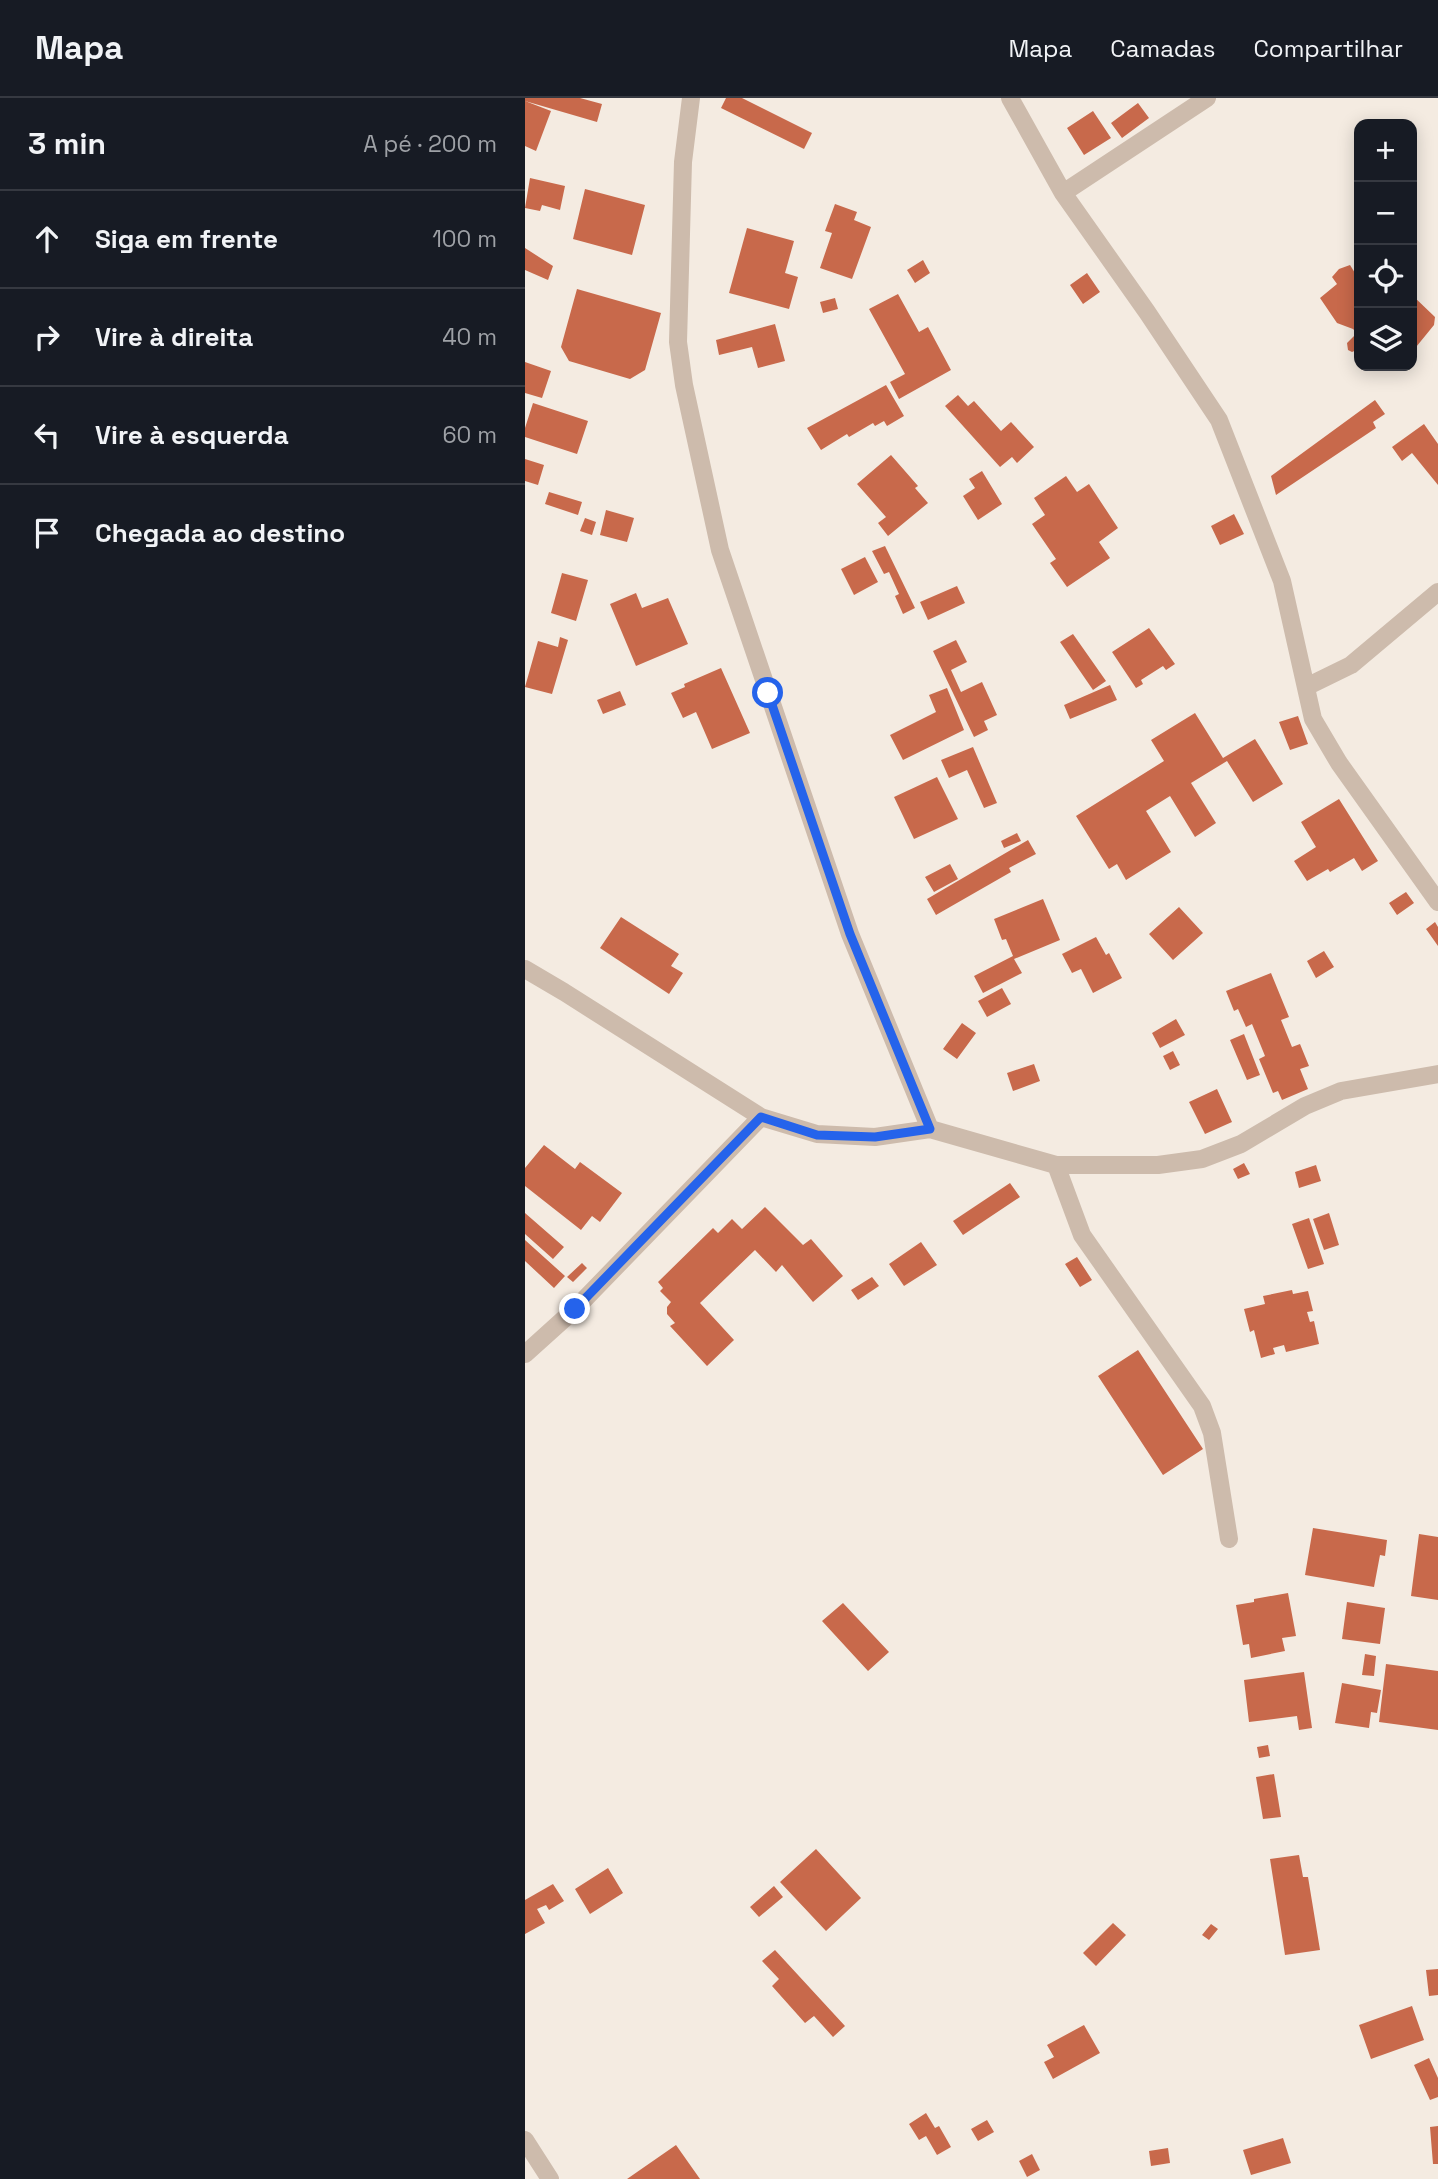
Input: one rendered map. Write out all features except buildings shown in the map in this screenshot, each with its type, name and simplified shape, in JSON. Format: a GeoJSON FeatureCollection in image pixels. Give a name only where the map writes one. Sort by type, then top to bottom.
{"type":"FeatureCollection","features":[{"type":"Feature","properties":{"kind":"street"},"geometry":{"type":"LineString","coordinates":[[691,98],[683,162],[678,342],[684,385],[720,550],[850,934],[930,1129]]}},
{"type":"Feature","properties":{"kind":"street"},"geometry":{"type":"LineString","coordinates":[[1010,98],[1063,193],[1219,420],[1282,581],[1313,719],[1339,763],[1438,902]]}},
{"type":"Feature","properties":{"kind":"street"},"geometry":{"type":"LineString","coordinates":[[1063,193],[1207,98]]}},
{"type":"Feature","properties":{"kind":"street"},"geometry":{"type":"LineString","coordinates":[[1306,687],[1351,665],[1438,592]]}},
{"type":"Feature","properties":{"kind":"street"},"geometry":{"type":"LineString","coordinates":[[525,969],[761,1117],[817,1135],[875,1137],[930,1129],[1056,1165],[1158,1164],[1202,1159],[1241,1144],[1305,1106],[1342,1091],[1438,1074]]}},
{"type":"Feature","properties":{"kind":"street"},"geometry":{"type":"LineString","coordinates":[[525,1353],[575,1309],[761,1117]]}},
{"type":"Feature","properties":{"kind":"street"},"geometry":{"type":"LineString","coordinates":[[1056,1165],[1082,1235],[1202,1406],[1212,1433],[1229,1539]]}},
{"type":"Feature","properties":{"kind":"street"},"geometry":{"type":"LineString","coordinates":[[525,2140],[551,2179]]}},
{"type":"Feature","properties":{"kind":"route"},"geometry":{"type":"LineString","coordinates":[[575,1309],[761,1117],[817,1135],[875,1137],[930,1129],[850,934],[768,693]]}}]}
